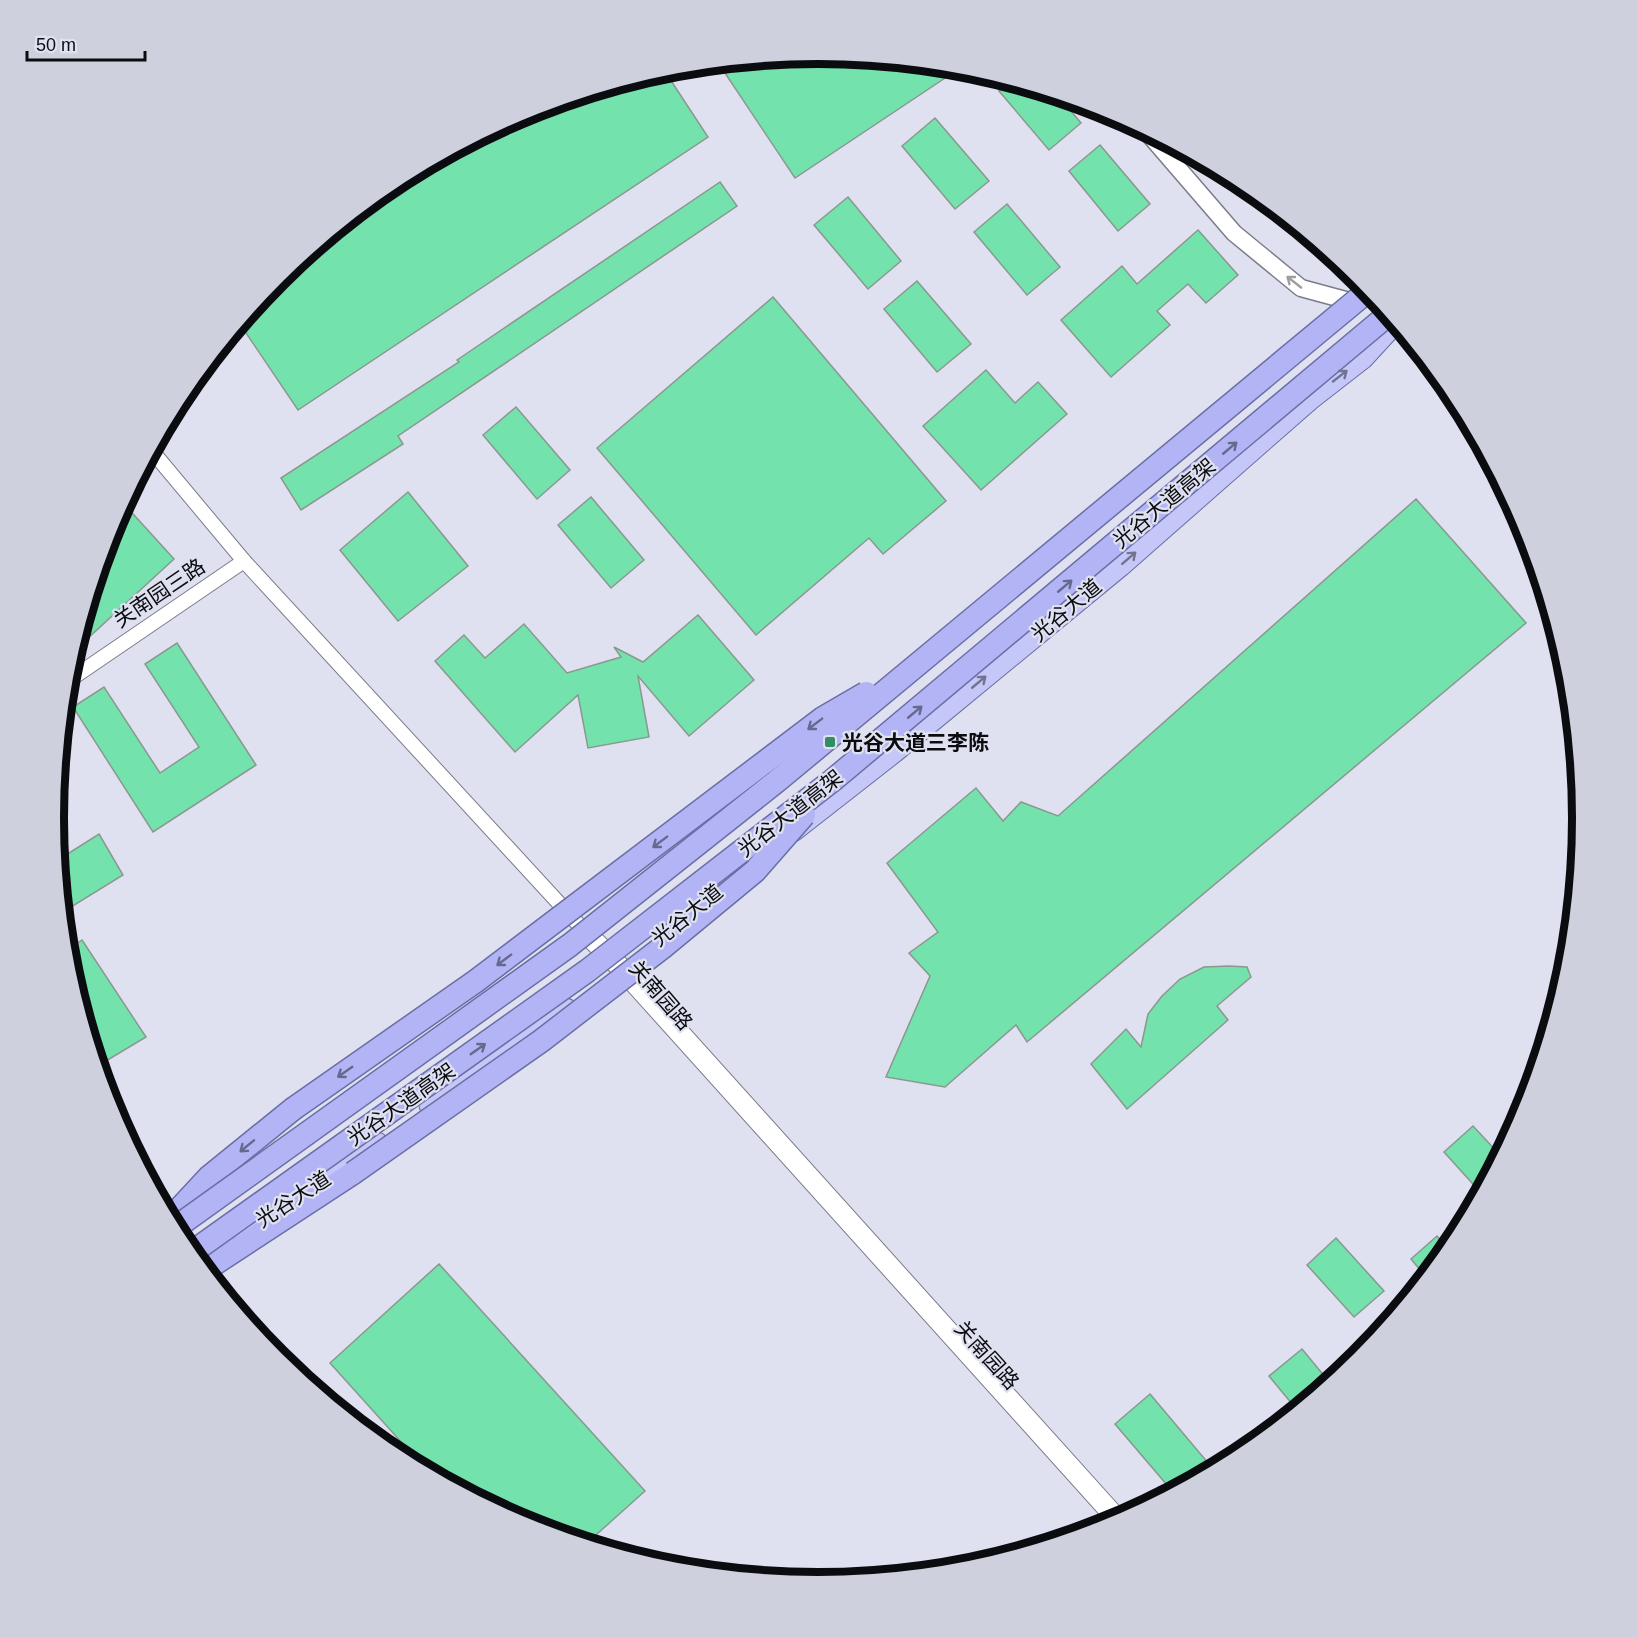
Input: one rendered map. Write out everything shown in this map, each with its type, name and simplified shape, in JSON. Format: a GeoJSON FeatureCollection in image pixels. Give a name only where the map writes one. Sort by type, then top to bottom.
{"type":"FeatureCollection","features":[{"type":"Feature","properties":{"kind":"highway","name":"光谷大道高架"},"geometry":{"type":"LineString","coordinates":[[183,1222],[570,945],[777,781],[1362,296]]}},
{"type":"Feature","properties":{"kind":"highway","name":"光谷大道高架"},"geometry":{"type":"LineString","coordinates":[[199,1247],[587,971],[841,773],[1383,319]]}},
{"type":"Feature","properties":{"kind":"highway"},"geometry":{"type":"LineString","coordinates":[[177,1212],[209,1177],[293,1109],[477,981],[823,718],[920,662]]}},
{"type":"Feature","properties":{"kind":"highway"},"geometry":{"type":"LineString","coordinates":[[212,1266],[353,1173],[542,1041],[755,872],[841,773]]}},
{"type":"Feature","properties":{"kind":"main road","name":"光谷大道"},"geometry":{"type":"LineString","coordinates":[[178,1215],[348,1107],[543,976],[592,939],[1085,529],[1278,365],[1359,292]]}},
{"type":"Feature","properties":{"kind":"main road","name":"光谷大道"},"geometry":{"type":"LineString","coordinates":[[206,1257],[368,1149],[617,973],[676,922],[894,752],[1120,566],[1310,400],[1363,358],[1391,328]]}},
{"type":"Feature","properties":{"kind":"main road","name":"关南园路"},"geometry":{"type":"LineString","coordinates":[[592,939],[617,973],[1101,1517]]}},
{"type":"Feature","properties":{"kind":"main road","name":"关南园路"},"geometry":{"type":"LineString","coordinates":[[617,973],[1112,1513]]}},
{"type":"Feature","properties":{"kind":"street"},"geometry":{"type":"LineString","coordinates":[[1159,146],[1234,233],[1302,288],[1349,301]]}},
{"type":"Feature","properties":{"kind":"street"},"geometry":{"type":"LineString","coordinates":[[157,457],[244,561],[592,939]]}},
{"type":"Feature","properties":{"kind":"street","name":"关南园三路"},"geometry":{"type":"LineString","coordinates":[[79,674],[244,561]]}},
{"type":"Feature","properties":{"kind":"building"},"geometry":{"type":"Polygon","coordinates":[[[818,64],[868,66],[948,76],[795,178],[723,71],[818,64]]]}},
{"type":"Feature","properties":{"kind":"building"},"geometry":{"type":"Polygon","coordinates":[[[670,79],[708,137],[298,410],[244,330],[285,285],[321,252],[359,220],[400,192],[485,142],[576,105],[623,90],[670,79]]]}},
{"type":"Feature","properties":{"kind":"building"},"geometry":{"type":"Polygon","coordinates":[[[1003,88],[1014,90],[1068,108],[1081,123],[1049,150],[999,91],[1003,88]]]}},
{"type":"Feature","properties":{"kind":"building"},"geometry":{"type":"Polygon","coordinates":[[[935,118],[989,181],[955,209],[902,146],[935,118]]]}},
{"type":"Feature","properties":{"kind":"building"},"geometry":{"type":"Polygon","coordinates":[[[1100,145],[1150,204],[1118,231],[1069,171],[1100,145]]]}},
{"type":"Feature","properties":{"kind":"building"},"geometry":{"type":"Polygon","coordinates":[[[720,182],[737,206],[398,436],[403,444],[301,510],[281,478],[459,362],[457,360],[720,182]]]}},
{"type":"Feature","properties":{"kind":"building"},"geometry":{"type":"Polygon","coordinates":[[[848,197],[901,261],[868,289],[814,225],[848,197]]]}},
{"type":"Feature","properties":{"kind":"building"},"geometry":{"type":"Polygon","coordinates":[[[1007,204],[1060,267],[1027,295],[974,232],[1007,204]]]}},
{"type":"Feature","properties":{"kind":"building"},"geometry":{"type":"Polygon","coordinates":[[[1198,230],[1238,275],[1206,303],[1188,284],[1157,311],[1170,325],[1111,377],[1061,320],[1122,266],[1137,284],[1198,230]]]}},
{"type":"Feature","properties":{"kind":"building"},"geometry":{"type":"Polygon","coordinates":[[[917,281],[971,344],[937,372],[884,309],[917,281]]]}},
{"type":"Feature","properties":{"kind":"building"},"geometry":{"type":"Polygon","coordinates":[[[773,297],[946,501],[883,554],[869,538],[756,635],[597,448],[773,297]]]}},
{"type":"Feature","properties":{"kind":"building"},"geometry":{"type":"Polygon","coordinates":[[[986,370],[1015,403],[1038,382],[1067,414],[981,490],[923,426],[986,370]]]}},
{"type":"Feature","properties":{"kind":"building"},"geometry":{"type":"Polygon","coordinates":[[[516,407],[570,470],[537,499],[483,435],[516,407]]]}},
{"type":"Feature","properties":{"kind":"building"},"geometry":{"type":"Polygon","coordinates":[[[408,492],[468,566],[398,621],[340,550],[408,492]]]}},
{"type":"Feature","properties":{"kind":"building"},"geometry":{"type":"Polygon","coordinates":[[[591,497],[644,560],[611,588],[558,525],[591,497]]]}},
{"type":"Feature","properties":{"kind":"building"},"geometry":{"type":"Polygon","coordinates":[[[1416,499],[1526,623],[1027,1042],[1016,1025],[945,1087],[886,1077],[930,976],[909,953],[938,932],[887,863],[976,788],[1003,821],[1021,802],[1058,816],[1416,499]]]}},
{"type":"Feature","properties":{"kind":"building"},"geometry":{"type":"Polygon","coordinates":[[[130,511],[174,559],[86,640],[105,576],[130,511]]]}},
{"type":"Feature","properties":{"kind":"building"},"geometry":{"type":"Polygon","coordinates":[[[698,615],[754,680],[689,736],[638,676],[649,737],[588,748],[578,695],[515,752],[435,661],[464,635],[485,658],[524,624],[567,673],[621,657],[614,647],[643,662],[698,615]]]}},
{"type":"Feature","properties":{"kind":"building"},"geometry":{"type":"Polygon","coordinates":[[[177,643],[256,765],[153,832],[73,707],[104,687],[160,773],[199,747],[145,664],[177,643]]]}},
{"type":"Feature","properties":{"kind":"building"},"geometry":{"type":"Polygon","coordinates":[[[99,834],[123,875],[70,908],[65,855],[99,834]]]}},
{"type":"Feature","properties":{"kind":"building"},"geometry":{"type":"Polygon","coordinates":[[[82,940],[146,1037],[105,1061],[90,1014],[75,944],[82,940]]]}},
{"type":"Feature","properties":{"kind":"building"},"geometry":{"type":"Polygon","coordinates":[[[1204,967],[1247,967],[1251,977],[1217,1006],[1228,1020],[1127,1109],[1091,1064],[1126,1029],[1141,1047],[1148,1014],[1162,996],[1180,979],[1204,967]]]}},
{"type":"Feature","properties":{"kind":"building"},"geometry":{"type":"Polygon","coordinates":[[[1473,1126],[1496,1150],[1476,1187],[1444,1152],[1473,1126]]]}},
{"type":"Feature","properties":{"kind":"building"},"geometry":{"type":"Polygon","coordinates":[[[1437,1236],[1442,1242],[1421,1272],[1411,1259],[1437,1236]]]}},
{"type":"Feature","properties":{"kind":"building"},"geometry":{"type":"Polygon","coordinates":[[[1336,1238],[1384,1291],[1354,1317],[1307,1265],[1336,1238]]]}},
{"type":"Feature","properties":{"kind":"building"},"geometry":{"type":"Polygon","coordinates":[[[439,1264],[645,1491],[593,1537],[530,1515],[485,1495],[409,1451],[330,1363],[439,1264]]]}},
{"type":"Feature","properties":{"kind":"building"},"geometry":{"type":"Polygon","coordinates":[[[1302,1349],[1325,1377],[1293,1405],[1269,1376],[1302,1349]]]}},
{"type":"Feature","properties":{"kind":"building"},"geometry":{"type":"Polygon","coordinates":[[[1150,1394],[1208,1463],[1168,1486],[1115,1424],[1150,1394]]]}},
{"type":"Feature","properties":{"kind":"place","name":"光谷大道三李陈"},"geometry":{"type":"Point","coordinates":[830,742]}}]}
